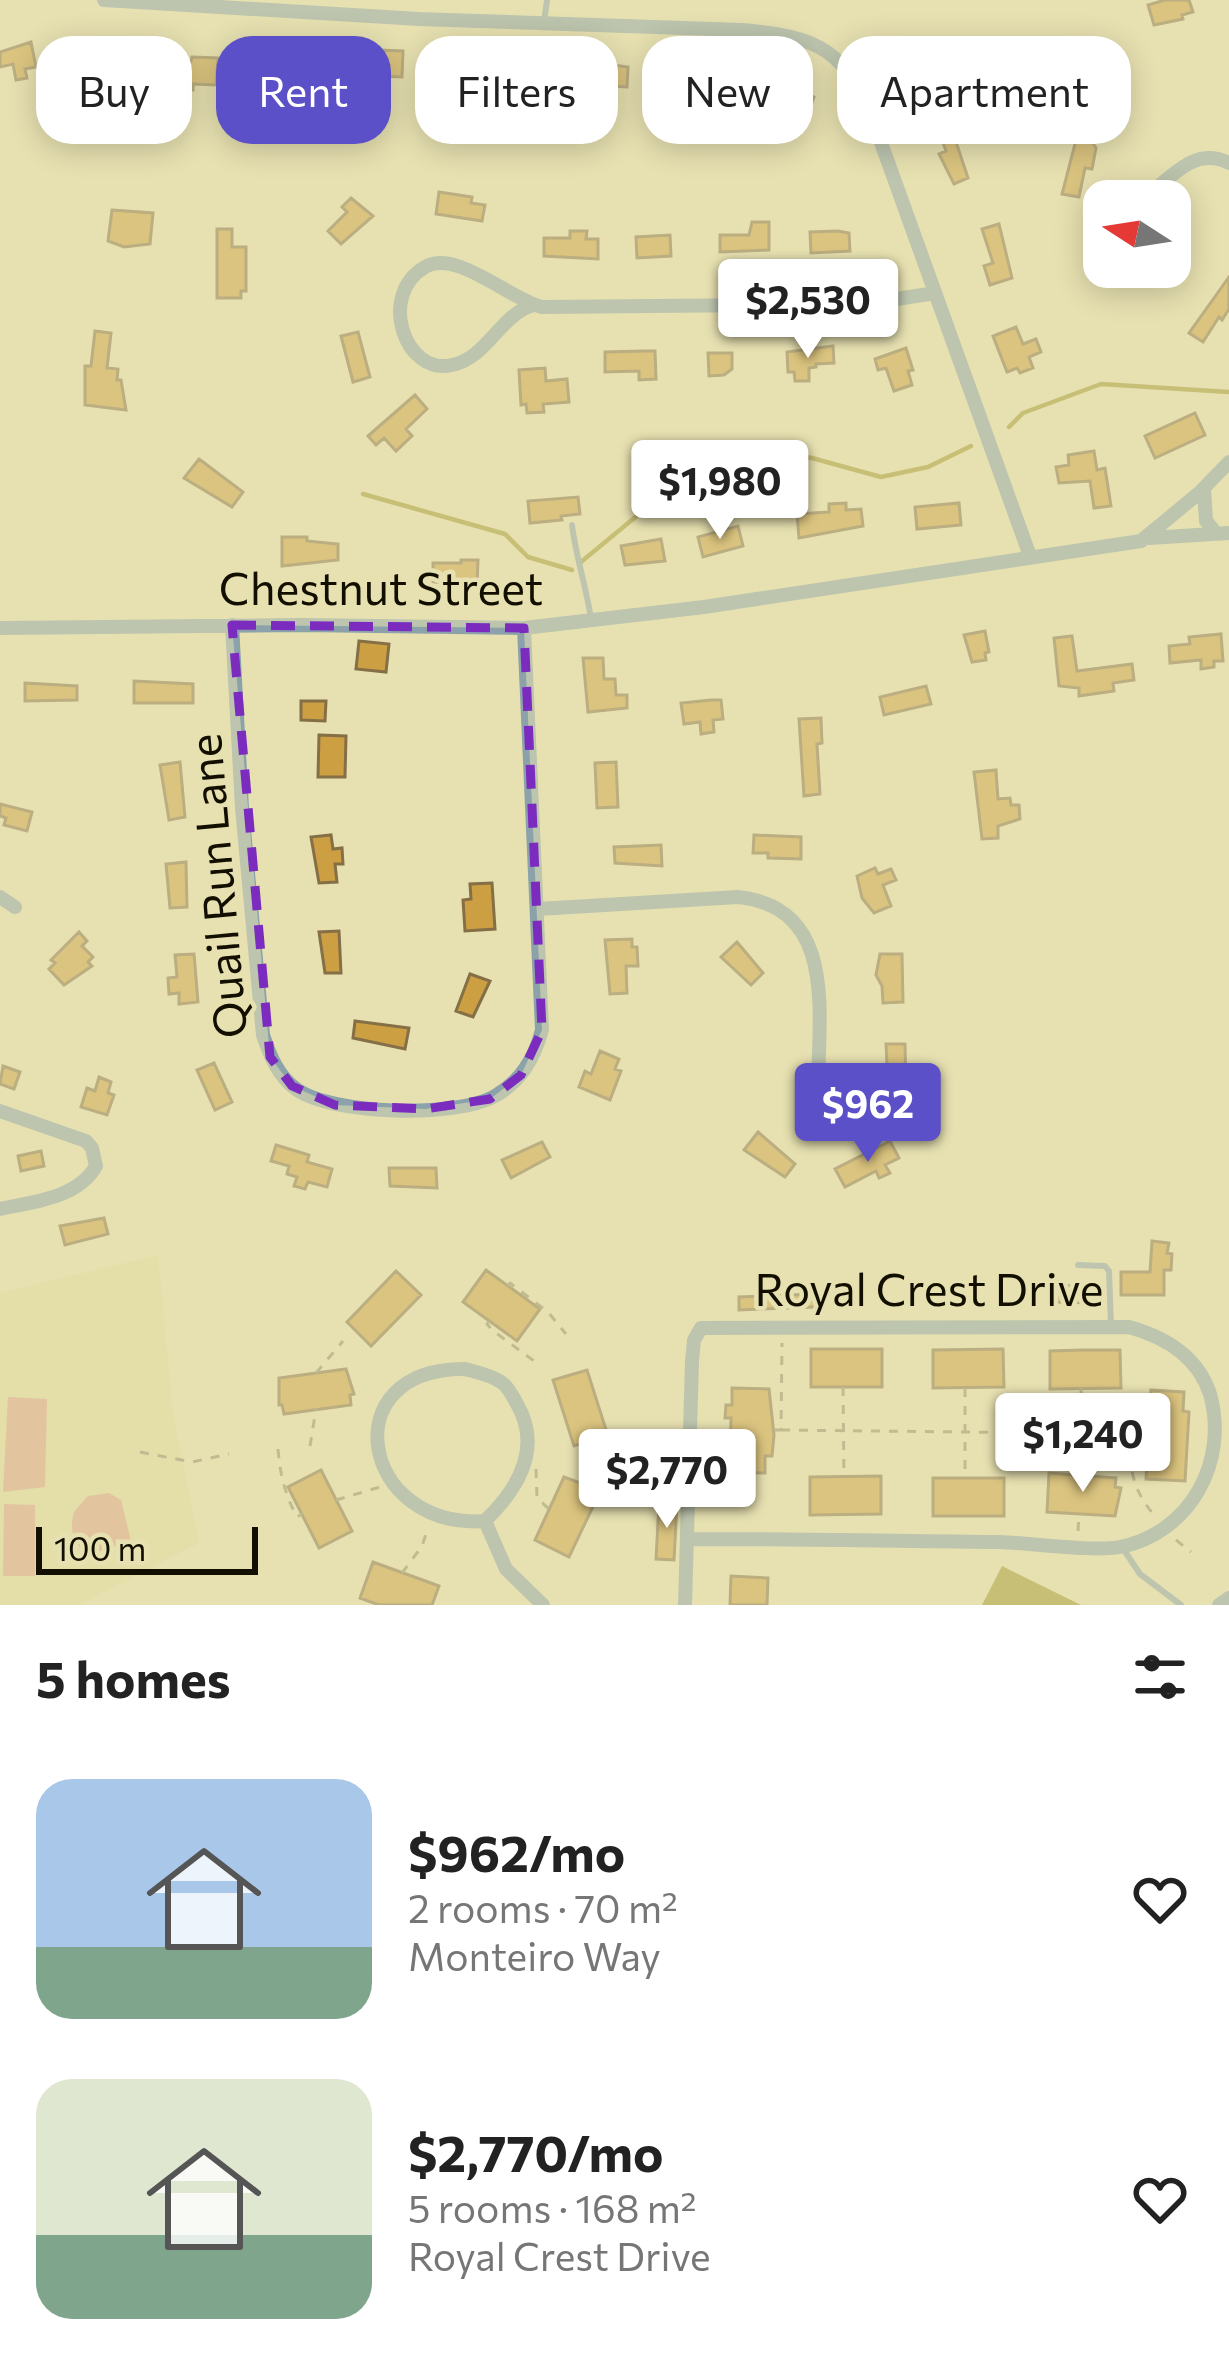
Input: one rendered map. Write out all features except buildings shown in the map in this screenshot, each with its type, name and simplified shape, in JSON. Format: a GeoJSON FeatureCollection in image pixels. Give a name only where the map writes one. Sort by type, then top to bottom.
{"type":"FeatureCollection","features":[{"type":"Feature","properties":{"kind":"street"},"geometry":{"type":"LineString","coordinates":[[104,0],[331,7],[770,32],[795,37],[835,56],[862,92],[1030,556]]}},
{"type":"Feature","properties":{"kind":"street"},"geometry":{"type":"LineString","coordinates":[[1167,180],[1192,160],[1218,158],[1229,163]]}},
{"type":"Feature","properties":{"kind":"street"},"geometry":{"type":"LineString","coordinates":[[533,305],[511,316],[469,357],[449,366],[436,365],[419,354],[400,329],[399,311],[407,283],[438,262],[460,265],[533,305],[569,308],[865,304],[935,293]]}},
{"type":"Feature","properties":{"kind":"street"},"geometry":{"type":"LineString","coordinates":[[1148,538],[1229,462]]}},
{"type":"Feature","properties":{"kind":"street"},"geometry":{"type":"LineString","coordinates":[[1204,488],[1206,521],[1223,533]]}},
{"type":"Feature","properties":{"kind":"street","name":"Chestnut Street"},"geometry":{"type":"LineString","coordinates":[[0,628],[524,628],[591,622],[1148,538],[1223,533]]}},
{"type":"Feature","properties":{"kind":"street","name":"Quail Run Lane"},"geometry":{"type":"LineString","coordinates":[[232,625],[242,808],[263,1035],[270,1057],[292,1086],[307,1096],[335,1105],[425,1109],[466,1106],[508,1087],[531,1062],[542,1030],[524,628]]}},
{"type":"Feature","properties":{"kind":"street"},"geometry":{"type":"LineString","coordinates":[[0,897],[15,907]]}},
{"type":"Feature","properties":{"kind":"street"},"geometry":{"type":"LineString","coordinates":[[538,908],[738,897],[765,900],[783,909],[806,934],[815,963],[818,1097]]}},
{"type":"Feature","properties":{"kind":"street"},"geometry":{"type":"LineString","coordinates":[[0,1111],[78,1136],[96,1157],[93,1172],[80,1185],[40,1201],[0,1209]]}},
{"type":"Feature","properties":{"kind":"street","name":"Royal Crest Drive"},"geometry":{"type":"LineString","coordinates":[[685,1605],[694,1340],[700,1328],[1111,1325],[1166,1340],[1190,1360],[1210,1393],[1218,1435],[1213,1462],[1192,1505],[1167,1527],[1122,1546],[688,1539]]}},
{"type":"Feature","properties":{"kind":"street"},"geometry":{"type":"LineString","coordinates":[[465,1369],[504,1383],[527,1430],[525,1466],[510,1496],[484,1521],[461,1523],[432,1514],[403,1498],[389,1481],[375,1439],[382,1410],[401,1388],[432,1372],[465,1369]]}},
{"type":"Feature","properties":{"kind":"street"},"geometry":{"type":"LineString","coordinates":[[484,1521],[506,1569],[543,1605]]}},
{"type":"Feature","properties":{"kind":"street"},"geometry":{"type":"LineString","coordinates":[[1220,1605],[1229,1598]]}},
{"type":"Feature","properties":{"kind":"lane"},"geometry":{"type":"LineString","coordinates":[[544,22],[547,0]]}},
{"type":"Feature","properties":{"kind":"lane"},"geometry":{"type":"LineString","coordinates":[[572,525],[591,622]]}},
{"type":"Feature","properties":{"kind":"lane"},"geometry":{"type":"LineString","coordinates":[[1078,1265],[1105,1266],[1109,1271],[1111,1325]]}},
{"type":"Feature","properties":{"kind":"lane"},"geometry":{"type":"LineString","coordinates":[[1122,1546],[1140,1574],[1181,1605]]}},
{"type":"Feature","properties":{"kind":"path"},"geometry":{"type":"LineString","coordinates":[[508,1286],[510,1282],[527,1293],[566,1334]]}},
{"type":"Feature","properties":{"kind":"path"},"geometry":{"type":"LineString","coordinates":[[489,1321],[492,1330],[534,1361]]}},
{"type":"Feature","properties":{"kind":"path"},"geometry":{"type":"LineString","coordinates":[[782,1325],[778,1430],[1149,1434]]}},
{"type":"Feature","properties":{"kind":"path"},"geometry":{"type":"LineString","coordinates":[[316,1373],[343,1341]]}},
{"type":"Feature","properties":{"kind":"path"},"geometry":{"type":"LineString","coordinates":[[843,1387],[844,1477]]}},
{"type":"Feature","properties":{"kind":"path"},"geometry":{"type":"LineString","coordinates":[[965,1388],[965,1478]]}},
{"type":"Feature","properties":{"kind":"path"},"geometry":{"type":"LineString","coordinates":[[1081,1388],[1082,1475]]}},
{"type":"Feature","properties":{"kind":"path"},"geometry":{"type":"LineString","coordinates":[[310,1447],[316,1409]]}},
{"type":"Feature","properties":{"kind":"path"},"geometry":{"type":"LineString","coordinates":[[690,1431],[731,1431]]}},
{"type":"Feature","properties":{"kind":"path"},"geometry":{"type":"LineString","coordinates":[[1132,1434],[1130,1468],[1136,1489],[1191,1552]]}},
{"type":"Feature","properties":{"kind":"path"},"geometry":{"type":"LineString","coordinates":[[278,1449],[282,1482],[294,1513],[302,1514]]}},
{"type":"Feature","properties":{"kind":"path"},"geometry":{"type":"LineString","coordinates":[[140,1453],[192,1462],[229,1454]]}},
{"type":"Feature","properties":{"kind":"path"},"geometry":{"type":"LineString","coordinates":[[525,1466],[538,1473],[537,1498],[549,1509]]}},
{"type":"Feature","properties":{"kind":"path"},"geometry":{"type":"LineString","coordinates":[[336,1500],[372,1491],[389,1481]]}},
{"type":"Feature","properties":{"kind":"path"},"geometry":{"type":"LineString","coordinates":[[402,1573],[422,1546],[432,1514]]}},
{"type":"Feature","properties":{"kind":"path"},"geometry":{"type":"LineString","coordinates":[[1077,1545],[1079,1514]]}},
{"type":"Feature","properties":{"kind":"highlighted area"},"geometry":{"type":"Polygon","coordinates":[[[232,625],[524,628],[542,1030],[521,1075],[490,1099],[425,1109],[335,1105],[292,1086],[270,1057],[232,625]]]}},
{"type":"Feature","properties":{"kind":"shaded area"},"geometry":{"type":"Polygon","coordinates":[[[158,1255],[173,1414],[199,1543],[79,1605],[0,1605],[0,1293],[158,1255]]]}},
{"type":"Feature","properties":{"kind":"shaded area"},"geometry":{"type":"Polygon","coordinates":[[[8,1397],[47,1399],[45,1487],[3,1492],[8,1397]]]}},
{"type":"Feature","properties":{"kind":"shaded area"},"geometry":{"type":"Polygon","coordinates":[[[109,1493],[121,1500],[131,1541],[89,1555],[74,1536],[74,1512],[88,1496],[109,1493]]]}},
{"type":"Feature","properties":{"kind":"shaded area"},"geometry":{"type":"Polygon","coordinates":[[[4,1504],[35,1505],[35,1576],[3,1576],[4,1504]]]}},
{"type":"Feature","properties":{"kind":"shaded area"},"geometry":{"type":"Polygon","coordinates":[[[1002,1566],[1081,1605],[982,1605],[1002,1566]]]}},
{"type":"Feature","properties":{"kind":"waterway"},"geometry":{"type":"LineString","coordinates":[[1009,427],[1023,413],[1101,384],[1229,392]]}},
{"type":"Feature","properties":{"kind":"waterway"},"geometry":{"type":"LineString","coordinates":[[581,562],[679,481],[751,449],[812,458],[881,477],[928,467],[971,446]]}},
{"type":"Feature","properties":{"kind":"waterway"},"geometry":{"type":"LineString","coordinates":[[363,494],[505,534],[528,557],[572,570]]}}]}
